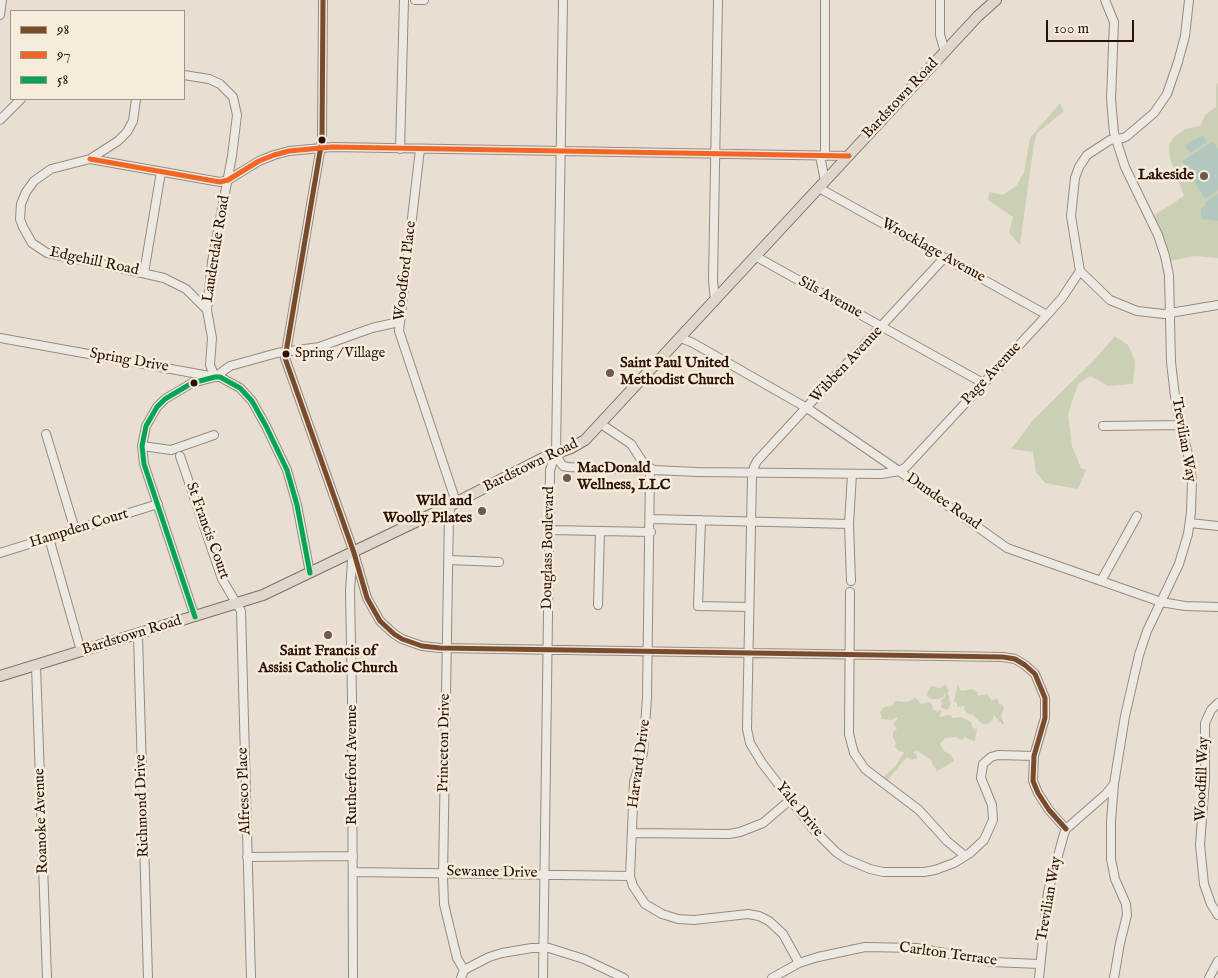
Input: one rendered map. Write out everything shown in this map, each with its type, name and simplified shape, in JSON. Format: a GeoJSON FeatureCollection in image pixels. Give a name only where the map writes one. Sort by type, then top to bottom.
{"type":"FeatureCollection","features":[{"type":"Feature","properties":{"kind":"main road","name":"Bardstown Road"},"geometry":{"type":"LineString","coordinates":[[0,676],[263,595],[354,553],[543,458],[571,448],[585,440],[978,16],[996,0]]}},
{"type":"Feature","properties":{"kind":"street"},"geometry":{"type":"LineString","coordinates":[[0,15],[2,0]]}},
{"type":"Feature","properties":{"kind":"street"},"geometry":{"type":"LineString","coordinates":[[323,0],[321,147],[286,362],[354,553],[369,603],[385,626],[398,636],[414,644],[430,648],[1003,657],[1020,662],[1035,674],[1046,698],[1045,718],[1034,756],[1033,780],[1048,810],[1066,829],[1106,794],[1114,784]]}},
{"type":"Feature","properties":{"kind":"street"},"geometry":{"type":"LineString","coordinates":[[400,149],[404,0]]}},
{"type":"Feature","properties":{"kind":"street"},"geometry":{"type":"LineString","coordinates":[[415,0],[424,0]]}},
{"type":"Feature","properties":{"kind":"street","name":"Douglass Boulevard"},"geometry":{"type":"LineString","coordinates":[[543,978],[550,470],[556,453],[563,0]]}},
{"type":"Feature","properties":{"kind":"street"},"geometry":{"type":"LineString","coordinates":[[715,301],[713,280],[718,0]]}},
{"type":"Feature","properties":{"kind":"street"},"geometry":{"type":"LineString","coordinates":[[822,184],[825,0]]}},
{"type":"Feature","properties":{"kind":"street"},"geometry":{"type":"LineString","coordinates":[[940,0],[940,35],[945,52]]}},
{"type":"Feature","properties":{"kind":"street","name":"Trevilian Way"},"geometry":{"type":"LineString","coordinates":[[1105,0],[1114,22],[1111,98],[1116,139],[1128,174],[1158,235],[1165,256],[1169,275],[1171,362],[1180,425],[1189,459],[1192,480],[1190,523],[1179,564],[1147,631],[1124,716],[1114,784],[1111,821],[1111,859],[1115,879],[1126,904],[1127,915],[1114,978]]}},
{"type":"Feature","properties":{"kind":"street"},"geometry":{"type":"LineString","coordinates":[[1189,0],[1185,36],[1167,94],[1159,108],[1127,136],[1110,140],[1087,155],[1079,167],[1075,178],[1071,216],[1080,271],[1110,300],[1137,311],[1171,314],[1218,305]]}},
{"type":"Feature","properties":{"kind":"street","name":"Lauderdale Road"},"geometry":{"type":"LineString","coordinates":[[185,75],[215,81],[226,88],[233,98],[237,115],[228,180],[212,262],[207,310],[212,338],[210,365],[214,377]]}},
{"type":"Feature","properties":{"kind":"street"},"geometry":{"type":"LineString","coordinates":[[0,120],[20,100]]}},
{"type":"Feature","properties":{"kind":"street","name":"Edgehill Road"},"geometry":{"type":"LineString","coordinates":[[136,100],[133,121],[127,132],[113,145],[90,159],[51,169],[34,181],[26,192],[21,204],[20,219],[22,228],[32,243],[47,253],[144,273],[176,284],[186,289],[207,310]]}},
{"type":"Feature","properties":{"kind":"street"},"geometry":{"type":"LineString","coordinates":[[90,159],[220,182],[228,180],[274,155],[321,147],[848,156]]}},
{"type":"Feature","properties":{"kind":"street","name":"Woodford Place"},"geometry":{"type":"LineString","coordinates":[[420,149],[399,330],[454,496],[451,505]]}},
{"type":"Feature","properties":{"kind":"street"},"geometry":{"type":"LineString","coordinates":[[144,273],[161,172]]}},
{"type":"Feature","properties":{"kind":"street","name":"Wrocklage Avenue"},"geometry":{"type":"LineString","coordinates":[[822,184],[944,258],[1046,315]]}},
{"type":"Feature","properties":{"kind":"street","name":"Sils Avenue"},"geometry":{"type":"LineString","coordinates":[[755,256],[983,384]]}},
{"type":"Feature","properties":{"kind":"street","name":"Wibben Avenue"},"geometry":{"type":"LineString","coordinates":[[752,473],[758,461],[944,258]]}},
{"type":"Feature","properties":{"kind":"street","name":"Page Avenue"},"geometry":{"type":"LineString","coordinates":[[899,471],[906,467],[1062,298],[1080,271]]}},
{"type":"Feature","properties":{"kind":"street"},"geometry":{"type":"LineString","coordinates":[[195,617],[144,464],[142,446],[148,419],[165,399],[192,383],[214,377],[230,366],[287,351],[319,347],[372,328],[399,322]]}},
{"type":"Feature","properties":{"kind":"street","name":"Spring Drive"},"geometry":{"type":"LineString","coordinates":[[0,338],[214,377]]}},
{"type":"Feature","properties":{"kind":"street"},"geometry":{"type":"LineString","coordinates":[[681,338],[807,408],[899,471]]}},
{"type":"Feature","properties":{"kind":"street"},"geometry":{"type":"LineString","coordinates":[[214,377],[226,379],[240,388],[252,401],[277,447],[287,470],[297,505],[310,573]]}},
{"type":"Feature","properties":{"kind":"street"},"geometry":{"type":"LineString","coordinates":[[601,424],[631,444],[650,468]]}},
{"type":"Feature","properties":{"kind":"street"},"geometry":{"type":"LineString","coordinates":[[1104,426],[1180,425]]}},
{"type":"Feature","properties":{"kind":"street"},"geometry":{"type":"LineString","coordinates":[[46,434],[75,530]]}},
{"type":"Feature","properties":{"kind":"street"},"geometry":{"type":"LineString","coordinates":[[142,446],[171,450],[214,435]]}},
{"type":"Feature","properties":{"kind":"street","name":"Dundee Road"},"geometry":{"type":"LineString","coordinates":[[556,453],[563,466],[568,467],[641,470],[650,468],[752,473],[881,474],[899,471],[1007,548],[1161,602],[1185,606],[1218,607]]}},
{"type":"Feature","properties":{"kind":"street","name":"St Francis Court"},"geometry":{"type":"LineString","coordinates":[[180,456],[222,579],[237,604]]}},
{"type":"Feature","properties":{"kind":"street","name":"Harvard Drive"},"geometry":{"type":"LineString","coordinates":[[650,468],[651,519],[645,739],[643,753],[634,782],[630,876],[633,886],[641,899],[653,909],[678,919],[694,920],[748,914],[769,921],[783,934],[799,963]]}},
{"type":"Feature","properties":{"kind":"street","name":"Yale Drive"},"geometry":{"type":"LineString","coordinates":[[752,473],[747,729],[750,743],[762,763],[813,829],[836,852],[853,863],[870,870],[883,872],[924,872],[944,868],[965,856],[984,840],[993,820],[992,804],[980,778],[984,764],[991,757],[998,755],[1034,756]]}},
{"type":"Feature","properties":{"kind":"street"},"geometry":{"type":"LineString","coordinates":[[851,582],[849,524],[852,474]]}},
{"type":"Feature","properties":{"kind":"street","name":"Hampden Court"},"geometry":{"type":"LineString","coordinates":[[0,553],[158,504]]}},
{"type":"Feature","properties":{"kind":"street","name":"Princeton Drive"},"geometry":{"type":"LineString","coordinates":[[451,505],[449,514],[443,872],[444,904],[462,974]]}},
{"type":"Feature","properties":{"kind":"street"},"geometry":{"type":"LineString","coordinates":[[1101,581],[1137,516]]}},
{"type":"Feature","properties":{"kind":"street"},"geometry":{"type":"LineString","coordinates":[[651,519],[752,520],[849,524]]}},
{"type":"Feature","properties":{"kind":"street"},"geometry":{"type":"LineString","coordinates":[[701,520],[698,606],[749,607]]}},
{"type":"Feature","properties":{"kind":"street"},"geometry":{"type":"LineString","coordinates":[[1190,523],[1218,526]]}},
{"type":"Feature","properties":{"kind":"street"},"geometry":{"type":"LineString","coordinates":[[550,530],[650,532]]}},
{"type":"Feature","properties":{"kind":"street"},"geometry":{"type":"LineString","coordinates":[[598,605],[600,531]]}},
{"type":"Feature","properties":{"kind":"street"},"geometry":{"type":"LineString","coordinates":[[48,538],[81,651]]}},
{"type":"Feature","properties":{"kind":"street","name":"Rutherford Avenue"},"geometry":{"type":"LineString","coordinates":[[353,978],[350,591],[354,553]]}},
{"type":"Feature","properties":{"kind":"street"},"geometry":{"type":"LineString","coordinates":[[449,560],[499,562]]}},
{"type":"Feature","properties":{"kind":"street"},"geometry":{"type":"LineString","coordinates":[[850,592],[849,734],[851,746],[857,759],[874,777],[919,810],[965,856]]}},
{"type":"Feature","properties":{"kind":"street","name":"Alfresco Place"},"geometry":{"type":"LineString","coordinates":[[237,604],[240,611],[251,978]]}},
{"type":"Feature","properties":{"kind":"street","name":"Richmond Drive"},"geometry":{"type":"LineString","coordinates":[[138,635],[148,978]]}},
{"type":"Feature","properties":{"kind":"street","name":"Roanoke Avenue"},"geometry":{"type":"LineString","coordinates":[[36,665],[47,978]]}},
{"type":"Feature","properties":{"kind":"street","name":"Woodfill Way"},"geometry":{"type":"LineString","coordinates":[[1218,703],[1211,710],[1205,723],[1205,780],[1200,845],[1204,884],[1210,904],[1218,915]]}},
{"type":"Feature","properties":{"kind":"street"},"geometry":{"type":"LineString","coordinates":[[632,832],[729,834],[740,832],[763,823],[790,800]]}},
{"type":"Feature","properties":{"kind":"street","name":"Trevilian Way"},"geometry":{"type":"LineString","coordinates":[[1038,978],[1048,892],[1066,829]]}},
{"type":"Feature","properties":{"kind":"street"},"geometry":{"type":"LineString","coordinates":[[247,857],[353,856]]}},
{"type":"Feature","properties":{"kind":"street","name":"Sewanee Drive"},"geometry":{"type":"LineString","coordinates":[[353,872],[630,876]]}},
{"type":"Feature","properties":{"kind":"street","name":"Carlton Terrace"},"geometry":{"type":"LineString","coordinates":[[772,978],[799,963],[843,950],[865,947],[917,948],[992,962],[1039,964]]}},
{"type":"Feature","properties":{"kind":"street"},"geometry":{"type":"LineString","coordinates":[[462,974],[489,957],[502,953],[552,948],[566,952],[624,978]]}},
{"type":"Feature","properties":{"kind":"street"},"geometry":{"type":"LineString","coordinates":[[1209,978],[1218,960]]}},
{"type":"Feature","properties":{"kind":"shaded area"},"geometry":{"type":"Polygon","coordinates":[[[1218,82],[1218,258],[1194,256],[1170,261],[1166,246],[1153,216],[1184,196],[1170,158],[1169,145],[1173,138],[1185,129],[1200,126],[1205,115],[1216,107],[1216,86],[1218,82]]]}},
{"type":"Feature","properties":{"kind":"shaded area"},"geometry":{"type":"Polygon","coordinates":[[[1060,103],[1064,111],[1037,133],[1034,143],[1020,245],[1009,233],[1013,217],[988,200],[989,192],[1003,195],[1017,185],[1024,172],[1030,138],[1060,103]]]}},
{"type":"Feature","properties":{"kind":"shaded area"},"geometry":{"type":"Polygon","coordinates":[[[1203,135],[1207,142],[1190,153],[1185,146],[1203,135]]]}},
{"type":"Feature","properties":{"kind":"shaded area","name":"Lakeside"},"geometry":{"type":"Polygon","coordinates":[[[1213,141],[1218,149],[1218,190],[1205,199],[1182,161],[1213,141]]]}},
{"type":"Feature","properties":{"kind":"shaded area"},"geometry":{"type":"Polygon","coordinates":[[[1218,194],[1218,221],[1201,219],[1201,209],[1205,205],[1204,203],[1218,194]]]}},
{"type":"Feature","properties":{"kind":"shaded area"},"geometry":{"type":"Polygon","coordinates":[[[1115,336],[1128,345],[1135,361],[1133,384],[1108,386],[1090,376],[1078,384],[1068,414],[1072,446],[1081,468],[1086,470],[1078,489],[1045,483],[1036,472],[1033,452],[1011,449],[1034,419],[1095,359],[1115,336]]]}},
{"type":"Feature","properties":{"kind":"shaded area"},"geometry":{"type":"Polygon","coordinates":[[[958,683],[962,691],[973,689],[977,692],[978,696],[987,694],[992,701],[997,698],[999,704],[1003,705],[1004,709],[1001,715],[1004,724],[994,715],[992,721],[982,724],[972,714],[967,713],[964,709],[965,706],[957,707],[957,703],[954,701],[958,683]]]}},
{"type":"Feature","properties":{"kind":"shaded area"},"geometry":{"type":"Polygon","coordinates":[[[945,684],[949,691],[947,694],[949,695],[949,701],[951,702],[946,710],[940,706],[942,705],[941,700],[945,697],[945,692],[943,697],[939,699],[931,699],[926,695],[931,686],[940,688],[945,684]]]}},
{"type":"Feature","properties":{"kind":"shaded area"},"geometry":{"type":"Polygon","coordinates":[[[915,697],[921,704],[929,702],[932,704],[933,709],[938,712],[939,710],[942,711],[939,717],[950,715],[953,718],[961,717],[971,722],[973,728],[977,729],[975,741],[965,737],[962,740],[955,737],[945,738],[940,744],[954,761],[937,771],[931,760],[918,751],[913,752],[917,755],[917,758],[912,760],[907,757],[887,781],[883,778],[896,765],[904,752],[899,751],[894,746],[896,743],[893,738],[893,731],[897,729],[893,724],[898,718],[891,720],[882,719],[880,712],[884,707],[892,706],[895,701],[907,702],[915,697]]]}},
{"type":"Feature","properties":{"kind":"transit line","name":"98"},"geometry":{"type":"LineString","coordinates":[[323,0],[322,140],[285,358],[354,553],[367,598],[380,621],[402,639],[422,646],[440,648],[1003,657],[1015,659],[1035,674],[1045,698],[1045,718],[1034,756],[1033,781],[1049,810],[1066,829]]}},
{"type":"Feature","properties":{"kind":"transit line","name":"97"},"geometry":{"type":"LineString","coordinates":[[90,159],[220,182],[228,180],[259,161],[274,155],[289,151],[332,147],[849,156]]}},
{"type":"Feature","properties":{"kind":"transit line","name":"58"},"geometry":{"type":"LineString","coordinates":[[195,617],[144,464],[142,446],[146,426],[157,407],[165,399],[192,383],[220,377],[240,388],[252,401],[287,470],[297,505],[310,573]]}},
{"type":"Feature","properties":{"kind":"place","name":"Lakeside"},"geometry":{"type":"Point","coordinates":[1204,176]}},
{"type":"Feature","properties":{"kind":"place","name":"Spring / Village"},"geometry":{"type":"Point","coordinates":[286,354]}},
{"type":"Feature","properties":{"kind":"place","name":"Saint Paul United Methodist Church"},"geometry":{"type":"Point","coordinates":[610,373]}},
{"type":"Feature","properties":{"kind":"place","name":"MacDonald Wellness, LLC"},"geometry":{"type":"Point","coordinates":[567,478]}},
{"type":"Feature","properties":{"kind":"place","name":"Wild and Woolly Pilates"},"geometry":{"type":"Point","coordinates":[482,511]}},
{"type":"Feature","properties":{"kind":"place","name":"Saint Francis of Assisi Catholic Church"},"geometry":{"type":"Point","coordinates":[328,635]}}]}
